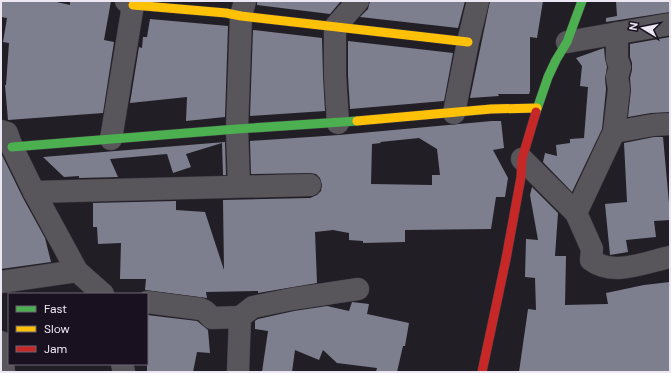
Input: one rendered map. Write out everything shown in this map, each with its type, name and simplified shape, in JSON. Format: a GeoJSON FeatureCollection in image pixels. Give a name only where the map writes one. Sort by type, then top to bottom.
{"type":"FeatureCollection","features":[{"type":"Feature","properties":{"kind":"street"},"geometry":{"type":"LineString","coordinates":[[338,123],[335,76],[335,27],[358,1]]}},
{"type":"Feature","properties":{"kind":"street"},"geometry":{"type":"LineString","coordinates":[[454,113],[478,1]]}},
{"type":"Feature","properties":{"kind":"street"},"geometry":{"type":"LineString","coordinates":[[482,372],[506,259],[521,177],[522,159],[537,108],[556,60],[567,42],[582,1]]}},
{"type":"Feature","properties":{"kind":"street"},"geometry":{"type":"LineString","coordinates":[[111,139],[127,2],[226,13],[243,9],[335,27],[468,42]]}},
{"type":"Feature","properties":{"kind":"street"},"geometry":{"type":"LineString","coordinates":[[239,186],[237,130],[243,9]]}},
{"type":"Feature","properties":{"kind":"street"},"geometry":{"type":"LineString","coordinates":[[567,42],[670,24]]}},
{"type":"Feature","properties":{"kind":"street"},"geometry":{"type":"LineString","coordinates":[[576,213],[614,132],[619,89],[617,76],[620,67],[617,59],[617,33]]}},
{"type":"Feature","properties":{"kind":"street"},"geometry":{"type":"LineString","coordinates":[[102,293],[77,271],[7,139],[111,139],[338,123],[491,109],[537,108]]}},
{"type":"Feature","properties":{"kind":"street"},"geometry":{"type":"LineString","coordinates":[[614,132],[653,125],[670,124]]}},
{"type":"Feature","properties":{"kind":"street"},"geometry":{"type":"LineString","coordinates":[[522,159],[576,213],[592,249],[591,260],[598,265],[618,269],[670,256]]}},
{"type":"Feature","properties":{"kind":"street"},"geometry":{"type":"LineString","coordinates":[[34,192],[310,185]]}},
{"type":"Feature","properties":{"kind":"street"},"geometry":{"type":"LineString","coordinates":[[1,282],[77,271]]}},
{"type":"Feature","properties":{"kind":"street"},"geometry":{"type":"LineString","coordinates":[[148,302],[202,309],[212,318],[240,317],[253,307],[292,299],[358,289]]}},
{"type":"Feature","properties":{"kind":"street"},"geometry":{"type":"LineString","coordinates":[[238,372],[240,317]]}},
{"type":"Feature","properties":{"kind":"street"},"geometry":{"type":"LineString","coordinates":[[1,342],[4,372]]}},
{"type":"Feature","properties":{"kind":"building"},"geometry":{"type":"Polygon","coordinates":[[[1,1],[52,1],[70,5],[70,1],[111,1],[104,40],[114,42],[103,113],[8,120],[5,85],[9,43],[3,42],[7,18],[1,17],[1,1]]]}},
{"type":"Feature","properties":{"kind":"building"},"geometry":{"type":"Polygon","coordinates":[[[257,1],[341,1],[330,14],[257,5],[257,1]]]}},
{"type":"Feature","properties":{"kind":"building"},"geometry":{"type":"Polygon","coordinates":[[[370,1],[465,1],[458,28],[360,17],[368,9],[370,1]]]}},
{"type":"Feature","properties":{"kind":"building"},"geometry":{"type":"Polygon","coordinates":[[[490,1],[543,1],[537,38],[530,37],[529,94],[498,94],[499,96],[470,98],[490,1]]]}},
{"type":"Feature","properties":{"kind":"building"},"geometry":{"type":"Polygon","coordinates":[[[616,1],[670,1],[670,12],[606,22],[606,18],[617,16],[616,1]]]}},
{"type":"Feature","properties":{"kind":"building"},"geometry":{"type":"Polygon","coordinates":[[[150,19],[228,26],[225,117],[186,121],[187,97],[130,103],[139,47],[142,48],[143,37],[147,37],[150,19]]]}},
{"type":"Feature","properties":{"kind":"building"},"geometry":{"type":"Polygon","coordinates":[[[253,30],[322,38],[325,111],[250,116],[253,30]]]}},
{"type":"Feature","properties":{"kind":"building"},"geometry":{"type":"Polygon","coordinates":[[[670,37],[670,112],[651,113],[628,117],[631,90],[630,78],[632,70],[630,44],[670,37]]]}},
{"type":"Feature","properties":{"kind":"building"},"geometry":{"type":"Polygon","coordinates":[[[348,41],[453,53],[444,101],[350,109],[348,41]]]}},
{"type":"Feature","properties":{"kind":"building"},"geometry":{"type":"Polygon","coordinates":[[[604,48],[607,67],[602,129],[572,192],[543,162],[545,153],[557,156],[556,145],[570,143],[570,139],[584,138],[588,87],[580,86],[582,66],[576,58],[604,48]]]}},
{"type":"Feature","properties":{"kind":"building"},"geometry":{"type":"Polygon","coordinates":[[[501,121],[504,148],[493,150],[508,178],[505,197],[496,197],[491,229],[405,230],[405,242],[363,243],[363,241],[349,240],[349,233],[333,230],[315,232],[317,283],[258,293],[258,291],[206,292],[207,298],[145,290],[146,279],[120,279],[121,243],[98,244],[97,227],[93,227],[93,203],[176,201],[176,210],[205,212],[224,270],[223,200],[310,198],[317,195],[321,191],[322,185],[320,178],[316,174],[251,174],[250,141],[501,121]],[[419,138],[372,144],[371,184],[432,185],[432,175],[440,175],[437,149],[419,138]]]}},
{"type":"Feature","properties":{"kind":"building"},"geometry":{"type":"Polygon","coordinates":[[[654,137],[663,137],[670,203],[670,220],[654,221],[656,237],[626,240],[628,252],[610,255],[605,204],[627,202],[624,143],[654,137]]]}},
{"type":"Feature","properties":{"kind":"building"},"geometry":{"type":"Polygon","coordinates":[[[225,142],[226,175],[223,175],[222,143],[186,154],[191,167],[173,173],[167,154],[110,159],[118,177],[79,178],[79,176],[64,177],[43,157],[225,142]]]}},
{"type":"Feature","properties":{"kind":"building"},"geometry":{"type":"Polygon","coordinates":[[[1,153],[45,238],[51,262],[1,269],[1,153]]]}},
{"type":"Feature","properties":{"kind":"building"},"geometry":{"type":"Polygon","coordinates":[[[532,187],[558,213],[555,256],[566,256],[565,305],[608,304],[606,293],[644,285],[670,282],[670,372],[519,372],[528,309],[536,310],[535,278],[525,277],[526,239],[538,240],[530,195],[532,187]]]}},
{"type":"Feature","properties":{"kind":"building"},"geometry":{"type":"Polygon","coordinates":[[[352,302],[369,304],[367,314],[409,323],[405,346],[403,346],[397,372],[376,372],[377,368],[337,363],[323,350],[319,360],[295,350],[292,372],[262,372],[268,331],[255,329],[255,321],[294,311],[327,306],[349,311],[352,302]]]}},
{"type":"Feature","properties":{"kind":"building"},"geometry":{"type":"Polygon","coordinates":[[[148,315],[197,321],[208,330],[210,353],[197,352],[193,372],[147,371],[148,315]]]}},
{"type":"Feature","properties":{"kind":"traffic: fast"},"geometry":{"type":"LineString","coordinates":[[536,112],[548,77],[567,42],[582,1]]}},
{"type":"Feature","properties":{"kind":"traffic: fast"},"geometry":{"type":"LineString","coordinates":[[12,147],[357,121]]}},
{"type":"Feature","properties":{"kind":"traffic: slow"},"geometry":{"type":"LineString","coordinates":[[133,5],[226,13],[468,42]]}},
{"type":"Feature","properties":{"kind":"traffic: slow"},"geometry":{"type":"LineString","coordinates":[[357,121],[491,109],[537,108]]}},
{"type":"Feature","properties":{"kind":"traffic: jam"},"geometry":{"type":"LineString","coordinates":[[482,372],[506,259],[521,177],[522,159],[536,112]]}}]}
